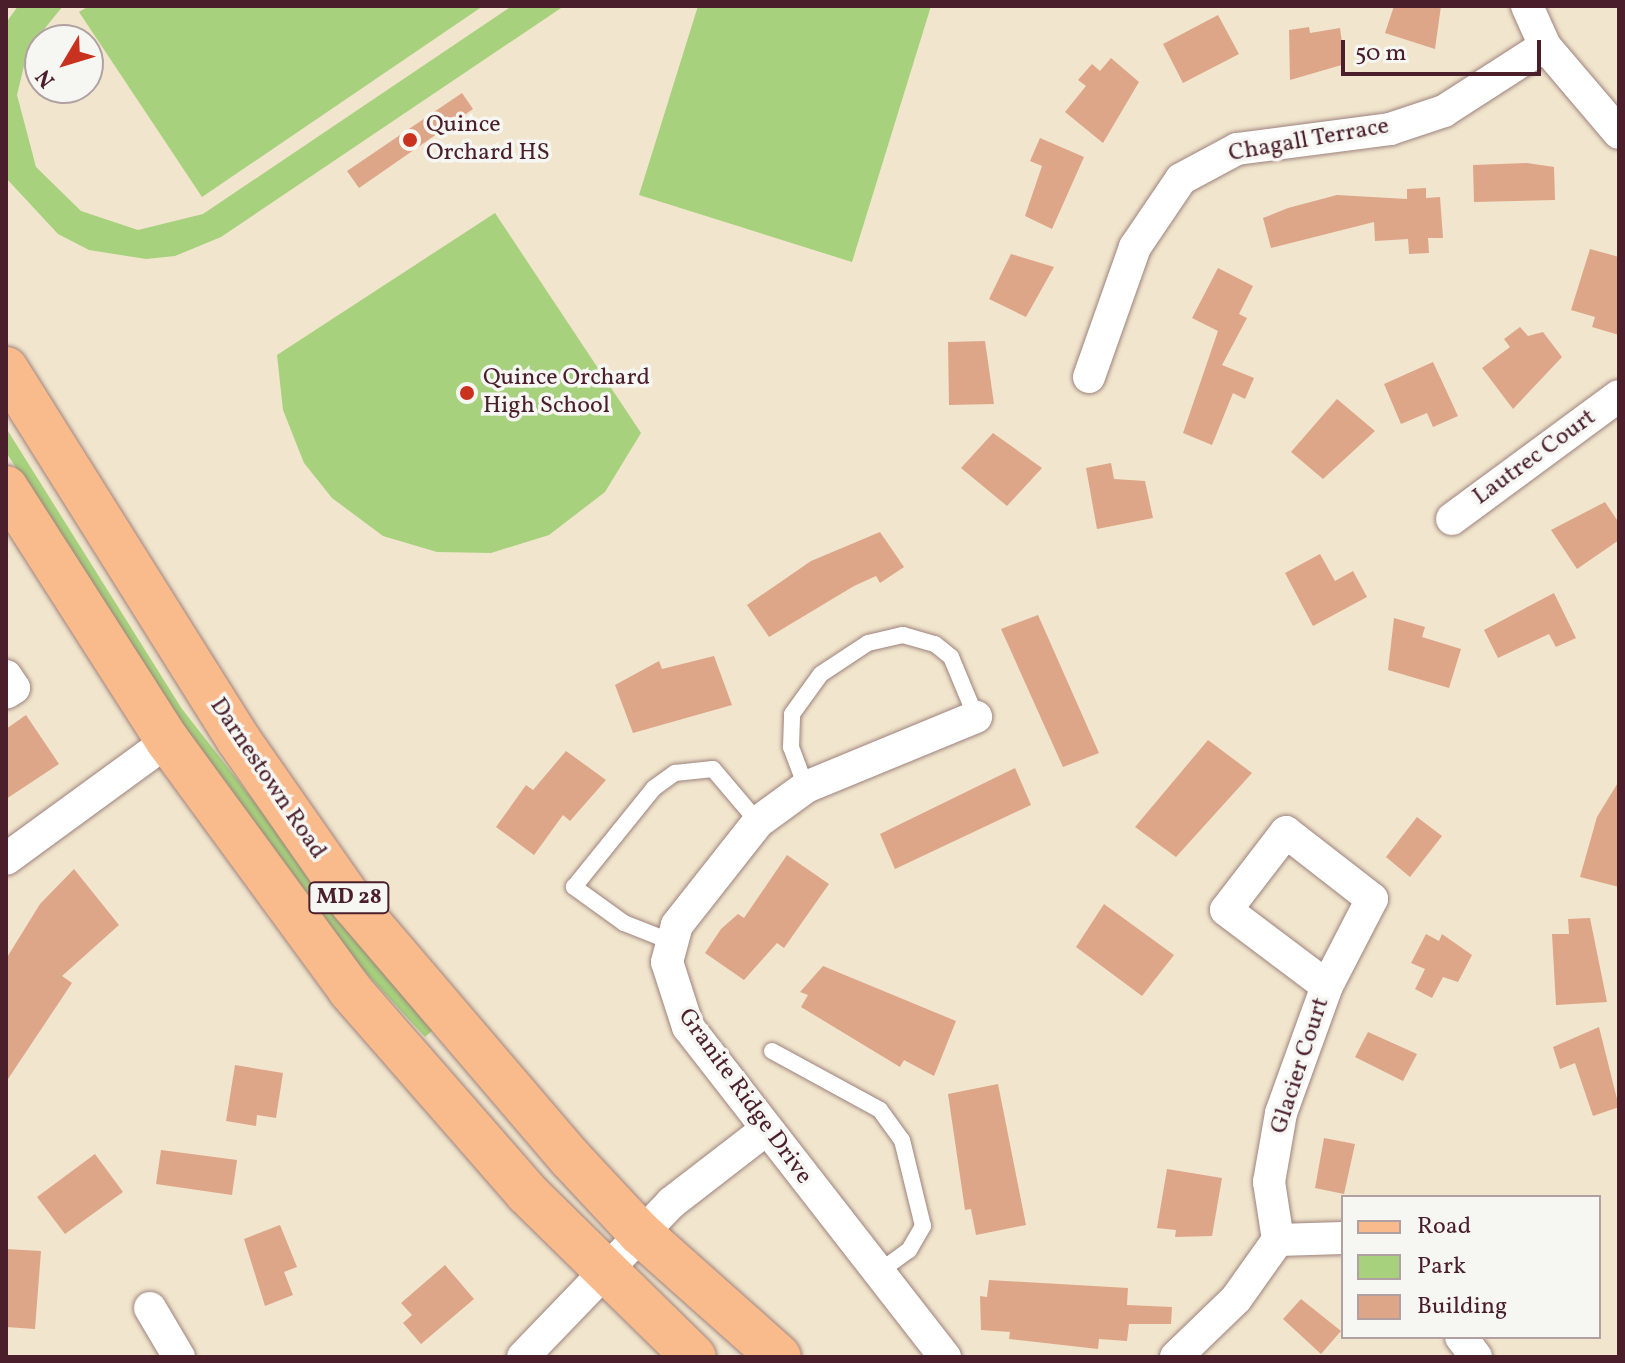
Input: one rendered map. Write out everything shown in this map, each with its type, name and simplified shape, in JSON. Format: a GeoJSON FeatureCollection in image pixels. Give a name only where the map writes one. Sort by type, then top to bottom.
{"type":"FeatureCollection","features":[{"type":"Feature","properties":{"kind":"main road","name":"Darnestown Road"},"geometry":{"type":"LineString","coordinates":[[6,369],[238,739],[353,904],[487,1067],[640,1233],[779,1357]]}},
{"type":"Feature","properties":{"kind":"main road","name":"MD 28"},"geometry":{"type":"LineString","coordinates":[[6,488],[168,741],[350,990],[603,1272],[694,1357]]}},
{"type":"Feature","properties":{"kind":"street"},"geometry":{"type":"LineString","coordinates":[[1527,6],[1545,46],[1619,133]]}},
{"type":"Feature","properties":{"kind":"street","name":"Chagall Terrace"},"geometry":{"type":"LineString","coordinates":[[1089,377],[1135,247],[1181,179],[1237,149],[1390,129],[1444,111],[1475,98],[1545,46]]}},
{"type":"Feature","properties":{"kind":"street","name":"Lautrec Court"},"geometry":{"type":"LineString","coordinates":[[1452,519],[1619,396]]}},
{"type":"Feature","properties":{"kind":"street"},"geometry":{"type":"LineString","coordinates":[[6,676],[14,688],[6,693]]}},
{"type":"Feature","properties":{"kind":"street","name":"Granite Ridge Drive"},"geometry":{"type":"LineString","coordinates":[[945,1357],[764,1131],[671,992],[672,942],[677,925],[758,822],[806,787],[976,717]]}},
{"type":"Feature","properties":{"kind":"street"},"geometry":{"type":"LineString","coordinates":[[6,859],[48,821],[168,741]]}},
{"type":"Feature","properties":{"kind":"street","name":"Glacier Court"},"geometry":{"type":"LineString","coordinates":[[1278,1240],[1269,1182],[1281,1113],[1327,986],[1372,899],[1286,832],[1226,910],[1327,986]]}},
{"type":"Feature","properties":{"kind":"street"},"geometry":{"type":"LineString","coordinates":[[523,1357],[640,1233],[764,1131]]}},
{"type":"Feature","properties":{"kind":"street"},"geometry":{"type":"LineString","coordinates":[[1176,1357],[1236,1299],[1278,1240],[1341,1238]]}},
{"type":"Feature","properties":{"kind":"street"},"geometry":{"type":"LineString","coordinates":[[150,1308],[179,1357]]}},
{"type":"Feature","properties":{"kind":"street"},"geometry":{"type":"LineString","coordinates":[[1462,1339],[1476,1357]]}},
{"type":"Feature","properties":{"kind":"lane"},"geometry":{"type":"LineString","coordinates":[[806,787],[791,747],[792,714],[821,674],[868,643],[903,635],[935,644],[951,657],[976,717]]}},
{"type":"Feature","properties":{"kind":"lane"},"geometry":{"type":"LineString","coordinates":[[672,942],[624,923],[574,887],[654,788],[675,773],[713,769],[758,822]]}},
{"type":"Feature","properties":{"kind":"lane"},"geometry":{"type":"LineString","coordinates":[[772,1051],[880,1110],[902,1140],[923,1226],[909,1250],[876,1274]]}},
{"type":"Feature","properties":{"kind":"green space"},"geometry":{"type":"Polygon","coordinates":[[[18,6],[63,6],[48,24],[24,24],[24,66],[17,95],[36,167],[81,211],[138,230],[203,214],[512,6],[564,6],[221,237],[175,256],[146,259],[89,250],[58,234],[6,178],[6,23],[18,6]]]}},
{"type":"Feature","properties":{"kind":"green space"},"geometry":{"type":"Polygon","coordinates":[[[89,6],[483,6],[202,197],[104,50],[104,24],[87,24],[79,12],[89,6]]]}},
{"type":"Feature","properties":{"kind":"green space"},"geometry":{"type":"Polygon","coordinates":[[[698,6],[931,6],[852,262],[639,195],[698,6]]]}},
{"type":"Feature","properties":{"kind":"green space"},"geometry":{"type":"Polygon","coordinates":[[[495,213],[641,433],[605,492],[549,535],[491,553],[437,552],[383,536],[332,498],[304,463],[283,410],[277,355],[495,213]]]}},
{"type":"Feature","properties":{"kind":"green space"},"geometry":{"type":"Polygon","coordinates":[[[6,428],[182,709],[433,1030],[425,1037],[344,949],[151,680],[6,452],[6,428]]]}},
{"type":"Feature","properties":{"kind":"building"},"geometry":{"type":"Polygon","coordinates":[[[1394,6],[1441,6],[1435,49],[1385,33],[1394,6]]]}},
{"type":"Feature","properties":{"kind":"building"},"geometry":{"type":"Polygon","coordinates":[[[1218,15],[1239,54],[1183,83],[1163,44],[1218,15]]]}},
{"type":"Feature","properties":{"kind":"building"},"geometry":{"type":"Polygon","coordinates":[[[1309,27],[1310,33],[1340,28],[1345,64],[1290,80],[1289,30],[1309,27]]]}},
{"type":"Feature","properties":{"kind":"building"},"geometry":{"type":"Polygon","coordinates":[[[1111,58],[1139,82],[1103,143],[1065,112],[1086,86],[1078,80],[1092,64],[1100,71],[1111,58]]]}},
{"type":"Feature","properties":{"kind":"building","name":"Quince Orchard HS"},"geometry":{"type":"Polygon","coordinates":[[[462,93],[473,109],[359,188],[347,171],[462,93]]]}},
{"type":"Feature","properties":{"kind":"building"},"geometry":{"type":"Polygon","coordinates":[[[1040,138],[1084,157],[1052,229],[1025,216],[1042,166],[1030,161],[1040,138]]]}},
{"type":"Feature","properties":{"kind":"building"},"geometry":{"type":"Polygon","coordinates":[[[1527,163],[1554,167],[1555,200],[1474,202],[1473,165],[1527,163]]]}},
{"type":"Feature","properties":{"kind":"building"},"geometry":{"type":"Polygon","coordinates":[[[1426,188],[1426,198],[1440,197],[1443,238],[1428,238],[1429,253],[1409,254],[1408,239],[1375,241],[1374,222],[1271,248],[1263,218],[1288,208],[1337,195],[1407,199],[1407,189],[1426,188]]]}},
{"type":"Feature","properties":{"kind":"building"},"geometry":{"type":"Polygon","coordinates":[[[1590,249],[1619,257],[1619,335],[1592,327],[1595,317],[1571,310],[1590,249]]]}},
{"type":"Feature","properties":{"kind":"building"},"geometry":{"type":"Polygon","coordinates":[[[1011,254],[1054,267],[1026,317],[989,299],[1011,254]]]}},
{"type":"Feature","properties":{"kind":"building"},"geometry":{"type":"Polygon","coordinates":[[[1218,268],[1253,286],[1239,314],[1247,318],[1222,365],[1254,378],[1245,399],[1233,393],[1212,445],[1183,433],[1218,331],[1192,318],[1218,268]]]}},
{"type":"Feature","properties":{"kind":"building"},"geometry":{"type":"Polygon","coordinates":[[[1520,327],[1528,336],[1543,332],[1562,357],[1513,409],[1482,368],[1510,347],[1504,339],[1520,327]]]}},
{"type":"Feature","properties":{"kind":"building"},"geometry":{"type":"Polygon","coordinates":[[[985,341],[994,404],[949,405],[948,342],[985,341]]]}},
{"type":"Feature","properties":{"kind":"building"},"geometry":{"type":"Polygon","coordinates":[[[1433,362],[1458,416],[1433,427],[1427,413],[1401,424],[1384,384],[1433,362]]]}},
{"type":"Feature","properties":{"kind":"building"},"geometry":{"type":"Polygon","coordinates":[[[1337,399],[1375,431],[1323,479],[1291,452],[1337,399]]]}},
{"type":"Feature","properties":{"kind":"building"},"geometry":{"type":"Polygon","coordinates":[[[993,433],[1042,468],[1007,506],[961,468],[993,433]]]}},
{"type":"Feature","properties":{"kind":"building"},"geometry":{"type":"Polygon","coordinates":[[[1111,463],[1114,479],[1145,481],[1153,518],[1097,529],[1086,468],[1111,463]]]}},
{"type":"Feature","properties":{"kind":"building"},"geometry":{"type":"Polygon","coordinates":[[[1605,502],[1619,523],[1619,540],[1577,569],[1551,530],[1605,502]]]}},
{"type":"Feature","properties":{"kind":"building"},"geometry":{"type":"Polygon","coordinates":[[[880,532],[904,567],[880,583],[876,576],[854,586],[769,637],[747,605],[811,561],[880,532]]]}},
{"type":"Feature","properties":{"kind":"building"},"geometry":{"type":"Polygon","coordinates":[[[1320,554],[1335,581],[1353,571],[1367,597],[1313,626],[1285,573],[1320,554]]]}},
{"type":"Feature","properties":{"kind":"building"},"geometry":{"type":"Polygon","coordinates":[[[1554,593],[1576,638],[1556,647],[1549,634],[1498,658],[1484,630],[1554,593]]]}},
{"type":"Feature","properties":{"kind":"building"},"geometry":{"type":"Polygon","coordinates":[[[1038,615],[1099,753],[1063,767],[1001,629],[1038,615]]]}},
{"type":"Feature","properties":{"kind":"building"},"geometry":{"type":"Polygon","coordinates":[[[1394,618],[1425,627],[1422,637],[1461,649],[1449,688],[1388,670],[1394,618]]]}},
{"type":"Feature","properties":{"kind":"building"},"geometry":{"type":"Polygon","coordinates":[[[714,656],[732,705],[633,733],[615,685],[659,661],[662,669],[714,656]]]}},
{"type":"Feature","properties":{"kind":"building"},"geometry":{"type":"Polygon","coordinates":[[[26,715],[59,764],[6,799],[6,729],[26,715]]]}},
{"type":"Feature","properties":{"kind":"building"},"geometry":{"type":"Polygon","coordinates":[[[1208,740],[1252,773],[1176,857],[1135,827],[1208,740]]]}},
{"type":"Feature","properties":{"kind":"building"},"geometry":{"type":"Polygon","coordinates":[[[566,751],[606,780],[570,821],[563,815],[534,855],[496,827],[526,785],[533,790],[566,751]]]}},
{"type":"Feature","properties":{"kind":"building"},"geometry":{"type":"Polygon","coordinates":[[[1015,768],[1031,805],[895,869],[880,834],[1015,768]]]}},
{"type":"Feature","properties":{"kind":"building"},"geometry":{"type":"Polygon","coordinates":[[[1619,781],[1619,887],[1580,877],[1597,817],[1619,781]]]}},
{"type":"Feature","properties":{"kind":"building"},"geometry":{"type":"Polygon","coordinates":[[[1417,817],[1442,836],[1410,877],[1386,857],[1417,817]]]}},
{"type":"Feature","properties":{"kind":"building"},"geometry":{"type":"Polygon","coordinates":[[[787,855],[829,884],[784,948],[777,943],[744,980],[705,953],[721,929],[738,914],[744,918],[787,855]]]}},
{"type":"Feature","properties":{"kind":"building"},"geometry":{"type":"Polygon","coordinates":[[[74,869],[119,925],[62,976],[72,983],[6,1082],[6,959],[40,904],[74,869]]]}},
{"type":"Feature","properties":{"kind":"building"},"geometry":{"type":"Polygon","coordinates":[[[1104,904],[1174,955],[1142,996],[1076,947],[1104,904]]]}},
{"type":"Feature","properties":{"kind":"building"},"geometry":{"type":"Polygon","coordinates":[[[1590,918],[1607,1002],[1556,1005],[1552,934],[1569,934],[1568,919],[1590,918]]]}},
{"type":"Feature","properties":{"kind":"building"},"geometry":{"type":"Polygon","coordinates":[[[1426,934],[1439,941],[1442,934],[1472,955],[1458,982],[1443,977],[1432,998],[1415,989],[1425,969],[1411,963],[1426,934]]]}},
{"type":"Feature","properties":{"kind":"building"},"geometry":{"type":"Polygon","coordinates":[[[823,966],[956,1021],[934,1076],[904,1060],[900,1067],[801,1007],[808,995],[800,992],[823,966]]]}},
{"type":"Feature","properties":{"kind":"building"},"geometry":{"type":"Polygon","coordinates":[[[1599,1027],[1619,1107],[1593,1116],[1575,1063],[1560,1069],[1553,1047],[1599,1027]]]}},
{"type":"Feature","properties":{"kind":"building"},"geometry":{"type":"Polygon","coordinates":[[[1368,1032],[1417,1054],[1403,1081],[1355,1057],[1368,1032]]]}},
{"type":"Feature","properties":{"kind":"building"},"geometry":{"type":"Polygon","coordinates":[[[235,1065],[283,1073],[276,1118],[257,1115],[256,1126],[226,1121],[235,1065]]]}},
{"type":"Feature","properties":{"kind":"building"},"geometry":{"type":"Polygon","coordinates":[[[998,1084],[1026,1225],[976,1235],[971,1209],[965,1210],[948,1094],[998,1084]]]}},
{"type":"Feature","properties":{"kind":"building"},"geometry":{"type":"Polygon","coordinates":[[[1324,1138],[1355,1144],[1344,1194],[1315,1188],[1324,1138]]]}},
{"type":"Feature","properties":{"kind":"building"},"geometry":{"type":"Polygon","coordinates":[[[161,1150],[237,1160],[232,1195],[156,1184],[161,1150]]]}},
{"type":"Feature","properties":{"kind":"building"},"geometry":{"type":"Polygon","coordinates":[[[95,1154],[123,1192],[65,1234],[37,1197],[95,1154]]]}},
{"type":"Feature","properties":{"kind":"building"},"geometry":{"type":"Polygon","coordinates":[[[1167,1169],[1222,1178],[1212,1236],[1175,1237],[1176,1230],[1157,1228],[1167,1169]]]}},
{"type":"Feature","properties":{"kind":"building"},"geometry":{"type":"Polygon","coordinates":[[[280,1225],[297,1267],[284,1272],[293,1295],[265,1306],[244,1239],[280,1225]]]}},
{"type":"Feature","properties":{"kind":"building"},"geometry":{"type":"Polygon","coordinates":[[[6,1249],[41,1251],[35,1329],[6,1327],[6,1249]]]}},
{"type":"Feature","properties":{"kind":"building"},"geometry":{"type":"Polygon","coordinates":[[[445,1265],[474,1299],[421,1344],[403,1323],[412,1315],[401,1303],[445,1265]]]}},
{"type":"Feature","properties":{"kind":"building"},"geometry":{"type":"Polygon","coordinates":[[[989,1280],[1128,1288],[1127,1305],[1172,1307],[1171,1324],[1129,1324],[1127,1341],[1099,1339],[1098,1349],[1009,1339],[1010,1332],[981,1330],[980,1296],[987,1297],[989,1280]]]}},
{"type":"Feature","properties":{"kind":"building"},"geometry":{"type":"Polygon","coordinates":[[[1301,1299],[1341,1331],[1321,1354],[1283,1319],[1301,1299]]]}},
{"type":"Feature","properties":{"kind":"place","name":"Quince Orchard HS"},"geometry":{"type":"Point","coordinates":[410,140]}},
{"type":"Feature","properties":{"kind":"place","name":"Quince Orchard High School"},"geometry":{"type":"Point","coordinates":[467,393]}}]}
